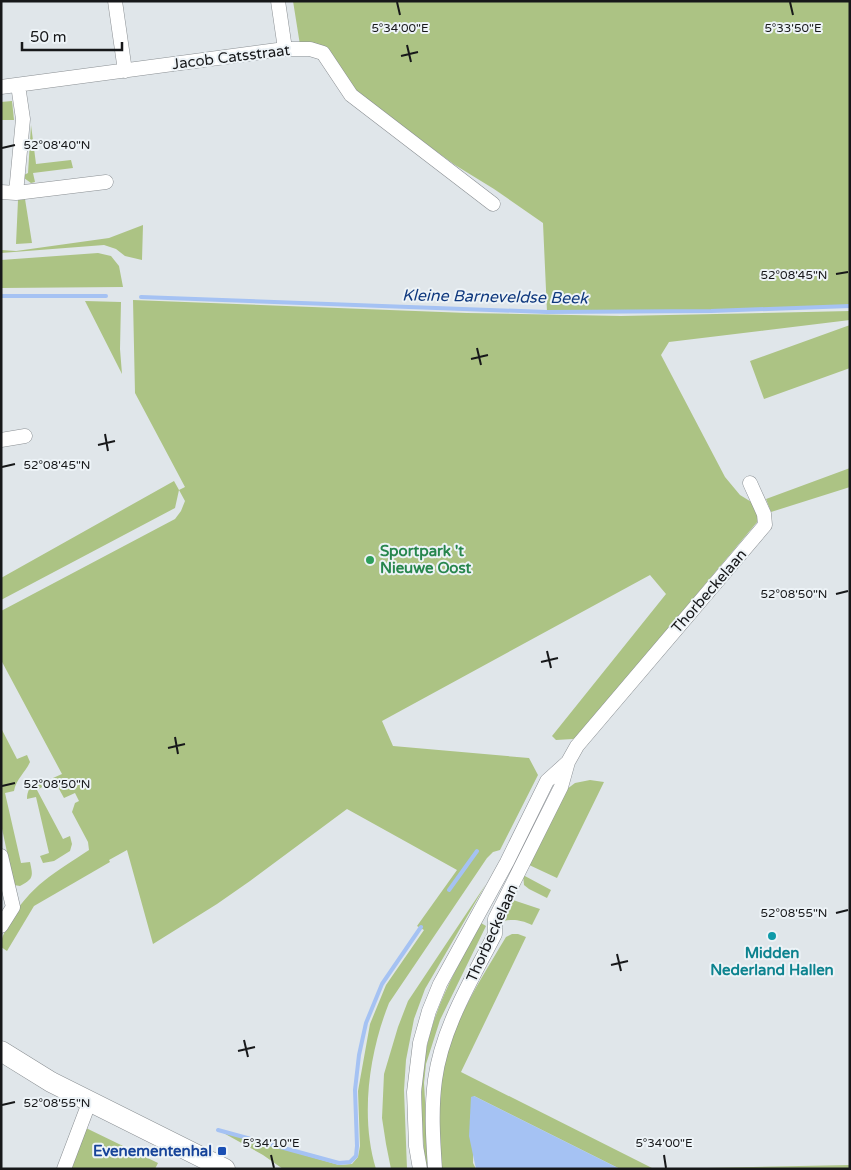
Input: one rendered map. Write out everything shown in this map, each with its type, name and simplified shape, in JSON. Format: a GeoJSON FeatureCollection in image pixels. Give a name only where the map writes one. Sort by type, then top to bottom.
{"type":"FeatureCollection","features":[{"type":"Feature","properties":{"kind":"main road"},"geometry":{"type":"LineString","coordinates":[[1,1051],[50,1082],[89,1103],[225,1169]]}},
{"type":"Feature","properties":{"kind":"street"},"geometry":{"type":"LineString","coordinates":[[116,1],[125,71]]}},
{"type":"Feature","properties":{"kind":"street"},"geometry":{"type":"LineString","coordinates":[[278,1],[285,49]]}},
{"type":"Feature","properties":{"kind":"street","name":"Jacob Catsstraat"},"geometry":{"type":"LineString","coordinates":[[1,87],[285,49],[310,49],[323,53],[350,95],[493,204]]}},
{"type":"Feature","properties":{"kind":"street"},"geometry":{"type":"LineString","coordinates":[[16,193],[23,119],[18,85]]}},
{"type":"Feature","properties":{"kind":"street"},"geometry":{"type":"LineString","coordinates":[[1,192],[16,193],[106,182]]}},
{"type":"Feature","properties":{"kind":"street"},"geometry":{"type":"LineString","coordinates":[[1,440],[25,436]]}},
{"type":"Feature","properties":{"kind":"street","name":"Thorbeckelaan"},"geometry":{"type":"LineString","coordinates":[[435,1169],[432,1119],[435,1078],[444,1042],[452,1021],[494,934],[495,919],[561,787],[568,762],[577,746],[765,525],[764,514],[750,482]]}},
{"type":"Feature","properties":{"kind":"street","name":"Thorbeckelaan"},"geometry":{"type":"LineString","coordinates":[[420,1169],[416,1146],[414,1092],[423,1028],[440,984],[507,862],[546,781],[568,762]]}},
{"type":"Feature","properties":{"kind":"street"},"geometry":{"type":"LineString","coordinates":[[1,856],[13,906],[1,926]]}},
{"type":"Feature","properties":{"kind":"street"},"geometry":{"type":"LineString","coordinates":[[64,1169],[89,1103]]}},
{"type":"Feature","properties":{"kind":"street","name":"Thorbeckelaan"},"geometry":{"type":"LineString","coordinates":[[413,1169],[416,1146]]}},
{"type":"Feature","properties":{"kind":"green space"},"geometry":{"type":"Polygon","coordinates":[[[293,1],[850,1],[850,306],[643,313],[547,312],[543,223],[455,165],[355,92],[342,70],[300,45],[293,1]]]}},
{"type":"Feature","properties":{"kind":"green space"},"geometry":{"type":"Polygon","coordinates":[[[12,101],[14,120],[1,120],[1,102],[12,101]]]}},
{"type":"Feature","properties":{"kind":"green space"},"geometry":{"type":"Polygon","coordinates":[[[31,125],[36,164],[71,160],[73,168],[33,173],[35,182],[31,183],[24,178],[24,175],[28,173],[31,125]]]}},
{"type":"Feature","properties":{"kind":"green space"},"geometry":{"type":"Polygon","coordinates":[[[25,199],[32,243],[16,244],[18,200],[25,199]]]}},
{"type":"Feature","properties":{"kind":"green space"},"geometry":{"type":"Polygon","coordinates":[[[143,225],[142,260],[125,256],[116,249],[104,245],[1,253],[1,250],[16,251],[109,238],[143,225]]]}},
{"type":"Feature","properties":{"kind":"green space"},"geometry":{"type":"Polygon","coordinates":[[[98,253],[111,256],[119,266],[123,287],[1,288],[1,260],[98,253]]]}},
{"type":"Feature","properties":{"kind":"green space","name":"Sportpark 't Nieuwe Oost"},"geometry":{"type":"Polygon","coordinates":[[[133,300],[467,313],[621,316],[850,311],[850,320],[669,342],[661,355],[725,477],[740,495],[753,503],[758,521],[577,737],[556,740],[552,736],[666,594],[650,575],[382,721],[393,746],[529,758],[538,775],[500,850],[493,852],[487,858],[389,1003],[376,1043],[369,1085],[368,1128],[376,1169],[283,1169],[263,1155],[218,1130],[339,1165],[352,1164],[358,1157],[360,1146],[358,1091],[370,1024],[386,985],[424,930],[417,926],[457,870],[347,809],[217,904],[153,944],[127,850],[109,860],[110,862],[34,906],[7,951],[1,947],[5,931],[17,909],[35,889],[65,865],[89,850],[88,842],[72,812],[75,803],[79,801],[75,793],[64,798],[53,778],[62,774],[1,660],[1,611],[175,519],[185,501],[179,490],[185,487],[135,393],[133,300]]]}},
{"type":"Feature","properties":{"kind":"green space"},"geometry":{"type":"Polygon","coordinates":[[[85,301],[121,302],[120,349],[122,374],[85,301]]]}},
{"type":"Feature","properties":{"kind":"green space"},"geometry":{"type":"Polygon","coordinates":[[[850,325],[850,368],[764,399],[750,361],[850,325]]]}},
{"type":"Feature","properties":{"kind":"green space"},"geometry":{"type":"Polygon","coordinates":[[[850,468],[850,487],[771,512],[766,499],[850,468]]]}},
{"type":"Feature","properties":{"kind":"green space"},"geometry":{"type":"Polygon","coordinates":[[[174,481],[179,490],[175,508],[1,600],[1,578],[174,481]]]}},
{"type":"Feature","properties":{"kind":"green space"},"geometry":{"type":"Polygon","coordinates":[[[1,728],[17,759],[27,755],[30,762],[14,791],[5,793],[21,863],[30,862],[32,871],[30,879],[20,886],[14,885],[1,824],[1,728]]]}},
{"type":"Feature","properties":{"kind":"green space"},"geometry":{"type":"Polygon","coordinates":[[[590,780],[604,782],[557,878],[527,864],[567,789],[575,783],[590,780]]]}},
{"type":"Feature","properties":{"kind":"green space"},"geometry":{"type":"Polygon","coordinates":[[[38,782],[44,786],[37,790],[63,839],[70,836],[72,844],[70,851],[54,861],[43,863],[40,856],[49,853],[36,797],[27,799],[30,789],[38,782]]]}},
{"type":"Feature","properties":{"kind":"green space"},"geometry":{"type":"Polygon","coordinates":[[[523,875],[551,890],[547,898],[524,885],[523,875]]]}},
{"type":"Feature","properties":{"kind":"green space"},"geometry":{"type":"Polygon","coordinates":[[[486,884],[425,989],[414,1019],[406,1060],[404,1090],[407,1169],[391,1169],[382,1118],[384,1074],[398,1027],[408,1001],[486,884]]]}},
{"type":"Feature","properties":{"kind":"green space"},"geometry":{"type":"Polygon","coordinates":[[[510,899],[540,909],[532,925],[515,920],[498,922],[510,899]]]}},
{"type":"Feature","properties":{"kind":"green space"},"geometry":{"type":"Polygon","coordinates":[[[481,923],[486,926],[440,1020],[426,1064],[424,1083],[429,1169],[425,1169],[422,1095],[424,1061],[428,1040],[450,981],[481,923]]]}},
{"type":"Feature","properties":{"kind":"green space"},"geometry":{"type":"Polygon","coordinates":[[[512,934],[526,937],[461,1072],[654,1169],[620,1169],[474,1096],[473,1163],[476,1169],[441,1169],[438,1099],[446,1057],[459,1021],[476,987],[506,937],[512,934]]]}},
{"type":"Feature","properties":{"kind":"green space"},"geometry":{"type":"Polygon","coordinates":[[[86,1128],[158,1163],[155,1169],[68,1169],[86,1128]]]}},
{"type":"Feature","properties":{"kind":"green space"},"geometry":{"type":"Polygon","coordinates":[[[850,1165],[850,1169],[661,1169],[850,1165]]]}},
{"type":"Feature","properties":{"kind":"water"},"geometry":{"type":"Polygon","coordinates":[[[474,1096],[620,1169],[476,1169],[469,1136],[471,1097],[474,1096]]]}},
{"type":"Feature","properties":{"kind":"waterway","name":"Kleine Barneveldse Beek"},"geometry":{"type":"LineString","coordinates":[[1,296],[106,296]]}},
{"type":"Feature","properties":{"kind":"waterway","name":"Kleine Barneveldse Beek"},"geometry":{"type":"LineString","coordinates":[[141,297],[547,312],[711,311],[850,306]]}},
{"type":"Feature","properties":{"kind":"waterway"},"geometry":{"type":"LineString","coordinates":[[449,890],[477,851]]}},
{"type":"Feature","properties":{"kind":"waterway"},"geometry":{"type":"LineString","coordinates":[[218,1130],[339,1163],[350,1162],[356,1156],[355,1090],[359,1055],[366,1023],[382,984],[421,927]]}},
{"type":"Feature","properties":{"kind":"place","name":"Sportpark 't Nieuwe Oost"},"geometry":{"type":"Point","coordinates":[370,560]}},
{"type":"Feature","properties":{"kind":"place","name":"Midden Nederland Hallen"},"geometry":{"type":"Point","coordinates":[772,936]}},
{"type":"Feature","properties":{"kind":"place","name":"Evenementenhal"},"geometry":{"type":"Point","coordinates":[222,1151]}}]}
